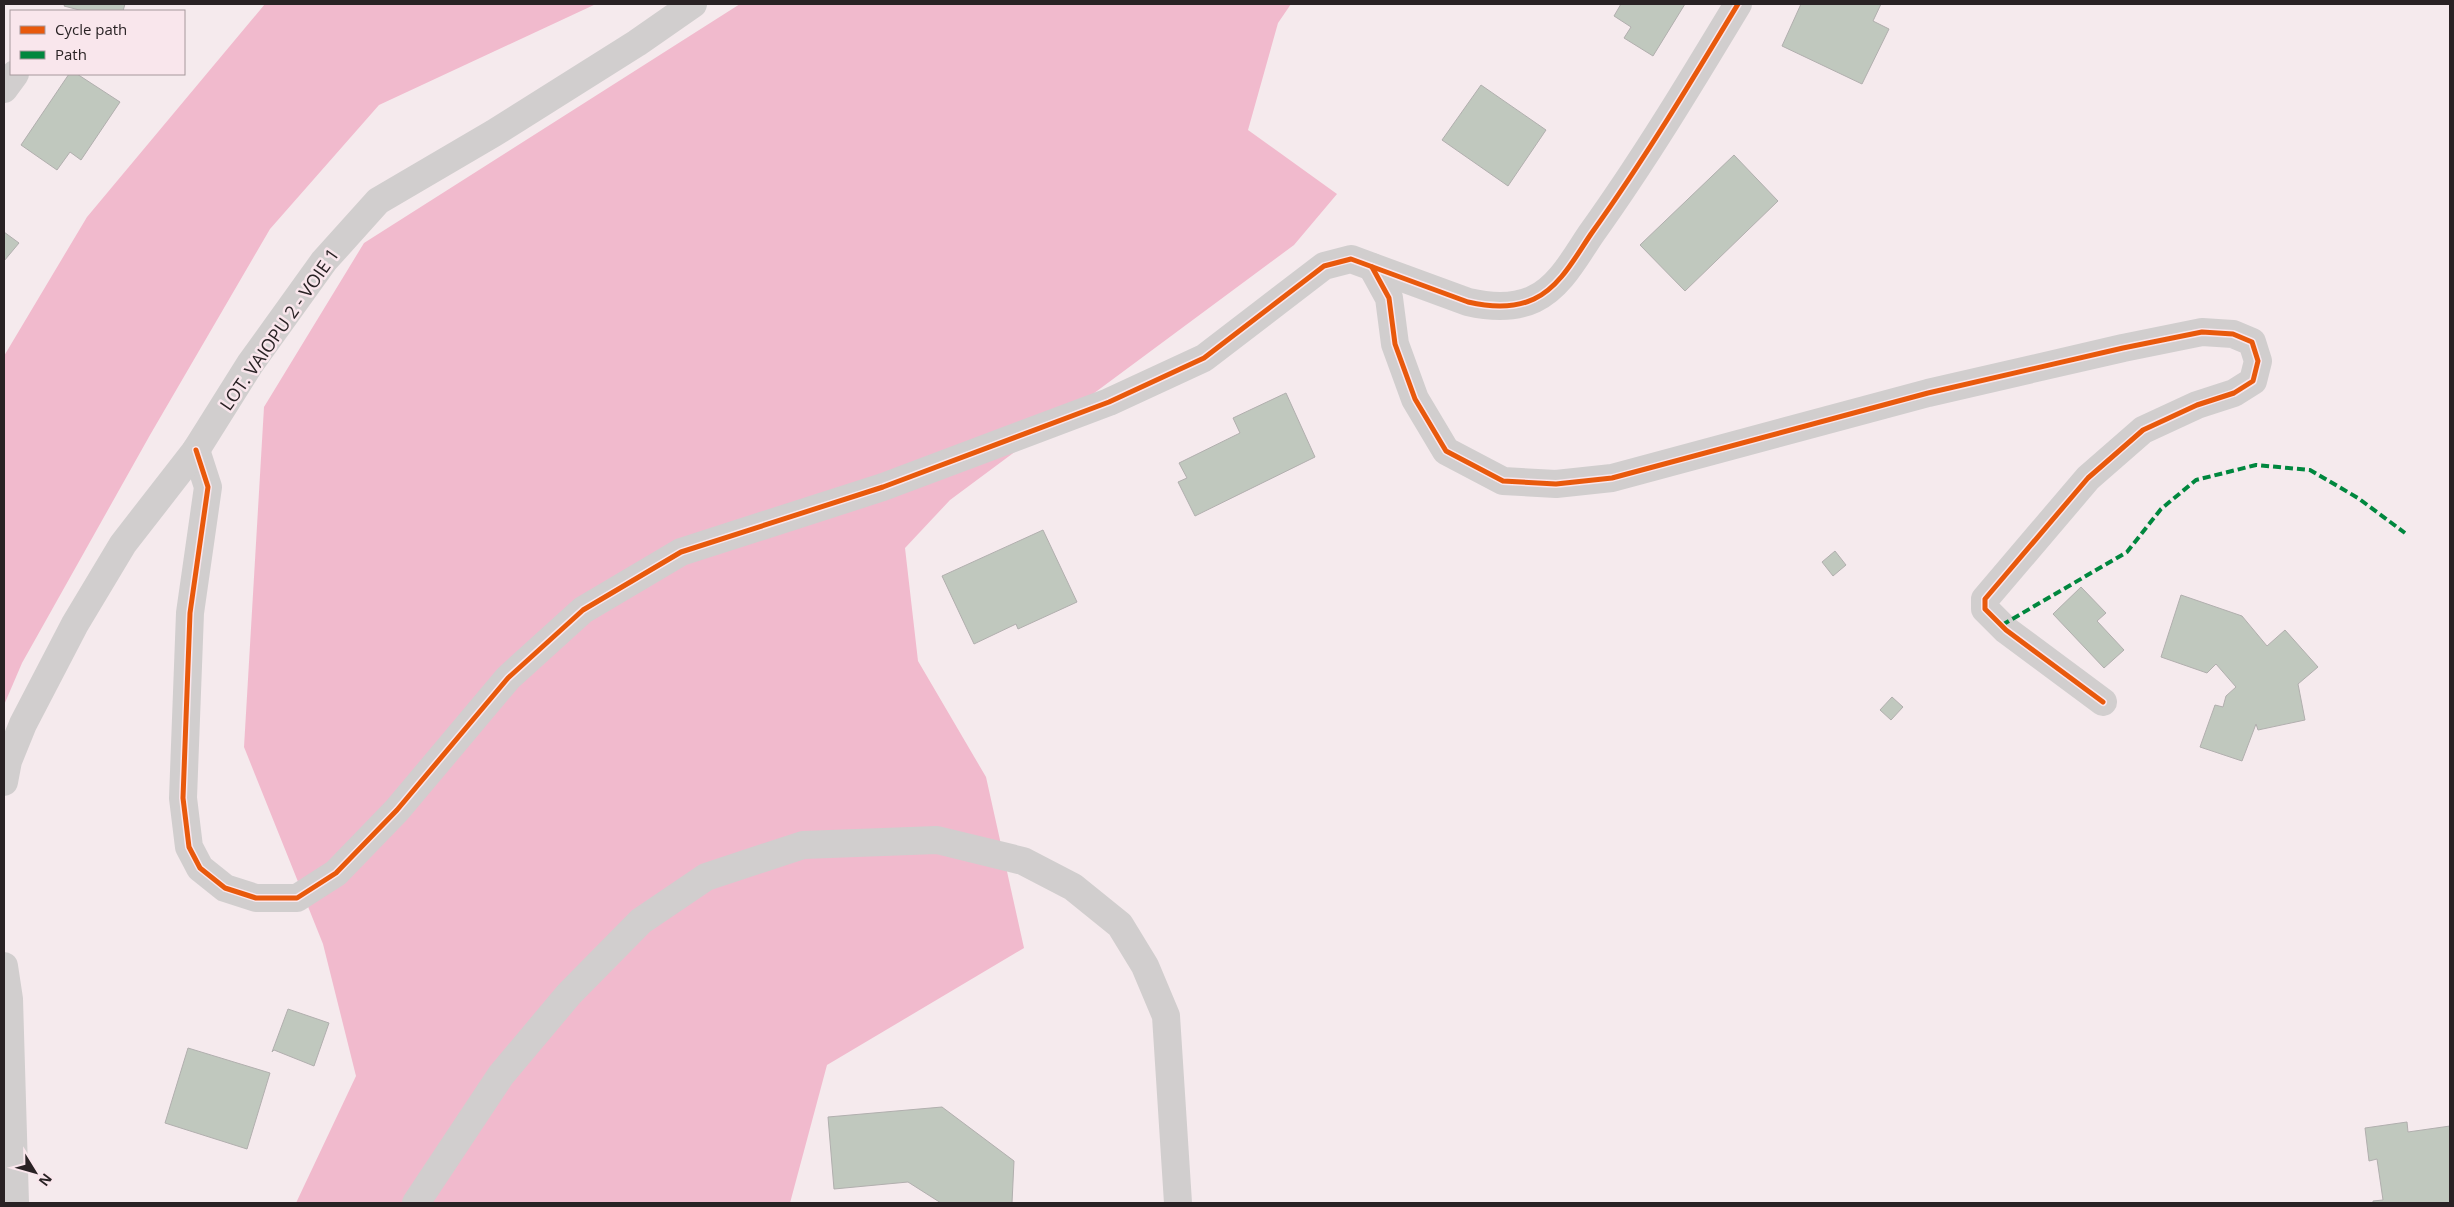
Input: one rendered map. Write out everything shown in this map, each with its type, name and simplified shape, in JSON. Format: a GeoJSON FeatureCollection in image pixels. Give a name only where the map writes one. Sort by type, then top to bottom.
{"type":"FeatureCollection","features":[{"type":"Feature","properties":{"kind":"street","name":"LOT. VAIOPU 2 - VOIE 1"},"geometry":{"type":"LineString","coordinates":[[4,782],[8,762],[24,724],[74,624],[123,544],[196,450],[250,364],[324,261],[378,202],[494,133],[637,43],[693,4]]}},
{"type":"Feature","properties":{"kind":"street"},"geometry":{"type":"LineString","coordinates":[[196,450],[208,487],[190,613],[183,798],[188,847],[200,868],[226,888],[256,898],[297,898],[336,873],[398,810],[508,678],[583,610],[681,552],[883,487],[1109,402],[1204,358],[1324,266],[1352,259],[1468,302],[1485,306],[1519,304],[1535,299],[1561,277],[1623,191],[1738,4]]}},
{"type":"Feature","properties":{"kind":"street"},"geometry":{"type":"LineString","coordinates":[[4,89],[14,75]]}},
{"type":"Feature","properties":{"kind":"street"},"geometry":{"type":"LineString","coordinates":[[1372,267],[1389,298],[1395,344],[1415,399],[1446,450],[1503,480],[1556,484],[1612,478],[1928,394],[2123,348],[2202,332],[2233,334],[2252,342],[2258,361],[2253,381],[2234,393],[2197,405],[2143,430],[2088,478],[1985,599],[1984,609],[2006,630],[2104,702]]}},
{"type":"Feature","properties":{"kind":"street"},"geometry":{"type":"LineString","coordinates":[[416,1203],[501,1075],[569,994],[649,916],[706,877],[803,844],[937,840],[1023,861],[1073,887],[1120,925],[1145,966],[1166,1016],[1178,1203]]}},
{"type":"Feature","properties":{"kind":"street"},"geometry":{"type":"LineString","coordinates":[[4,966],[9,1000],[15,1203]]}},
{"type":"Feature","properties":{"kind":"shaded area"},"geometry":{"type":"Polygon","coordinates":[[[265,4],[596,4],[379,105],[270,229],[150,435],[22,663],[4,705],[4,356],[87,217],[265,4]]]}},
{"type":"Feature","properties":{"kind":"shaded area"},"geometry":{"type":"Polygon","coordinates":[[[740,4],[1291,4],[1278,23],[1248,130],[1337,194],[1294,245],[950,500],[905,548],[918,661],[986,777],[1024,948],[827,1065],[790,1203],[296,1203],[356,1076],[323,944],[244,747],[264,407],[364,243],[740,4]]]}},
{"type":"Feature","properties":{"kind":"building"},"geometry":{"type":"Polygon","coordinates":[[[65,4],[125,4],[123,10],[79,10],[64,6],[65,4]]]}},
{"type":"Feature","properties":{"kind":"building"},"geometry":{"type":"Polygon","coordinates":[[[1621,4],[1685,4],[1653,56],[1624,38],[1631,27],[1614,16],[1621,4]]]}},
{"type":"Feature","properties":{"kind":"building"},"geometry":{"type":"Polygon","coordinates":[[[1801,4],[1881,4],[1873,21],[1889,29],[1862,84],[1782,46],[1801,4]]]}},
{"type":"Feature","properties":{"kind":"building"},"geometry":{"type":"Polygon","coordinates":[[[68,75],[79,75],[120,102],[81,160],[70,152],[57,170],[21,145],[68,75]]]}},
{"type":"Feature","properties":{"kind":"building"},"geometry":{"type":"Polygon","coordinates":[[[1481,85],[1546,130],[1508,186],[1442,140],[1481,85]]]}},
{"type":"Feature","properties":{"kind":"building"},"geometry":{"type":"Polygon","coordinates":[[[1734,155],[1778,201],[1685,291],[1640,245],[1734,155]]]}},
{"type":"Feature","properties":{"kind":"building"},"geometry":{"type":"Polygon","coordinates":[[[4,232],[19,243],[4,261],[4,232]]]}},
{"type":"Feature","properties":{"kind":"building"},"geometry":{"type":"Polygon","coordinates":[[[1286,393],[1315,457],[1195,516],[1178,482],[1187,478],[1179,463],[1240,433],[1233,418],[1286,393]]]}},
{"type":"Feature","properties":{"kind":"building"},"geometry":{"type":"Polygon","coordinates":[[[1043,530],[1077,602],[1018,629],[1016,624],[974,644],[942,576],[1043,530]]]}},
{"type":"Feature","properties":{"kind":"building"},"geometry":{"type":"Polygon","coordinates":[[[1835,551],[1846,565],[1833,576],[1822,562],[1835,551]]]}},
{"type":"Feature","properties":{"kind":"building"},"geometry":{"type":"Polygon","coordinates":[[[2081,587],[2106,613],[2097,621],[2124,650],[2104,668],[2053,614],[2081,587]]]}},
{"type":"Feature","properties":{"kind":"building"},"geometry":{"type":"Polygon","coordinates":[[[2181,595],[2242,616],[2267,646],[2285,630],[2318,667],[2298,684],[2305,720],[2258,730],[2256,724],[2242,761],[2200,747],[2215,705],[2223,707],[2226,696],[2236,687],[2216,664],[2207,673],[2161,657],[2181,595]]]}},
{"type":"Feature","properties":{"kind":"building"},"geometry":{"type":"Polygon","coordinates":[[[1892,697],[1903,707],[1891,720],[1880,710],[1892,697]]]}},
{"type":"Feature","properties":{"kind":"building"},"geometry":{"type":"Polygon","coordinates":[[[288,1009],[329,1023],[314,1066],[274,1050],[272,1052],[288,1009]]]}},
{"type":"Feature","properties":{"kind":"building"},"geometry":{"type":"Polygon","coordinates":[[[188,1048],[270,1073],[247,1149],[165,1123],[188,1048]]]}},
{"type":"Feature","properties":{"kind":"building"},"geometry":{"type":"Polygon","coordinates":[[[942,1107],[1014,1161],[1012,1203],[941,1203],[908,1182],[834,1189],[828,1117],[942,1107]]]}},
{"type":"Feature","properties":{"kind":"building"},"geometry":{"type":"Polygon","coordinates":[[[2407,1122],[2408,1132],[2450,1126],[2450,1203],[2373,1203],[2373,1201],[2383,1200],[2377,1159],[2369,1161],[2365,1128],[2407,1122]]]}},
{"type":"Feature","properties":{"kind":"marked path"},"geometry":{"type":"LineString","coordinates":[[2002,625],[2127,552],[2161,509],[2196,480],[2256,465],[2310,470],[2358,498],[2405,533]]}},
{"type":"Feature","properties":{"kind":"cycle path"},"geometry":{"type":"LineString","coordinates":[[196,450],[208,487],[190,613],[183,798],[189,847],[200,868],[225,888],[256,898],[297,898],[336,873],[397,810],[508,678],[583,610],[681,552],[883,487],[1109,402],[1204,358],[1324,266],[1351,259],[1468,302],[1485,305],[1510,306],[1526,302],[1543,294],[1567,270],[1630,178],[1738,4]]}},
{"type":"Feature","properties":{"kind":"cycle path"},"geometry":{"type":"LineString","coordinates":[[1372,267],[1389,298],[1395,344],[1415,399],[1446,451],[1503,481],[1556,484],[1612,478],[1928,393],[2123,348],[2202,332],[2233,334],[2252,342],[2258,361],[2253,381],[2234,393],[2197,405],[2143,430],[2088,478],[1985,599],[1985,609],[2006,630],[2103,702]]}}]}
